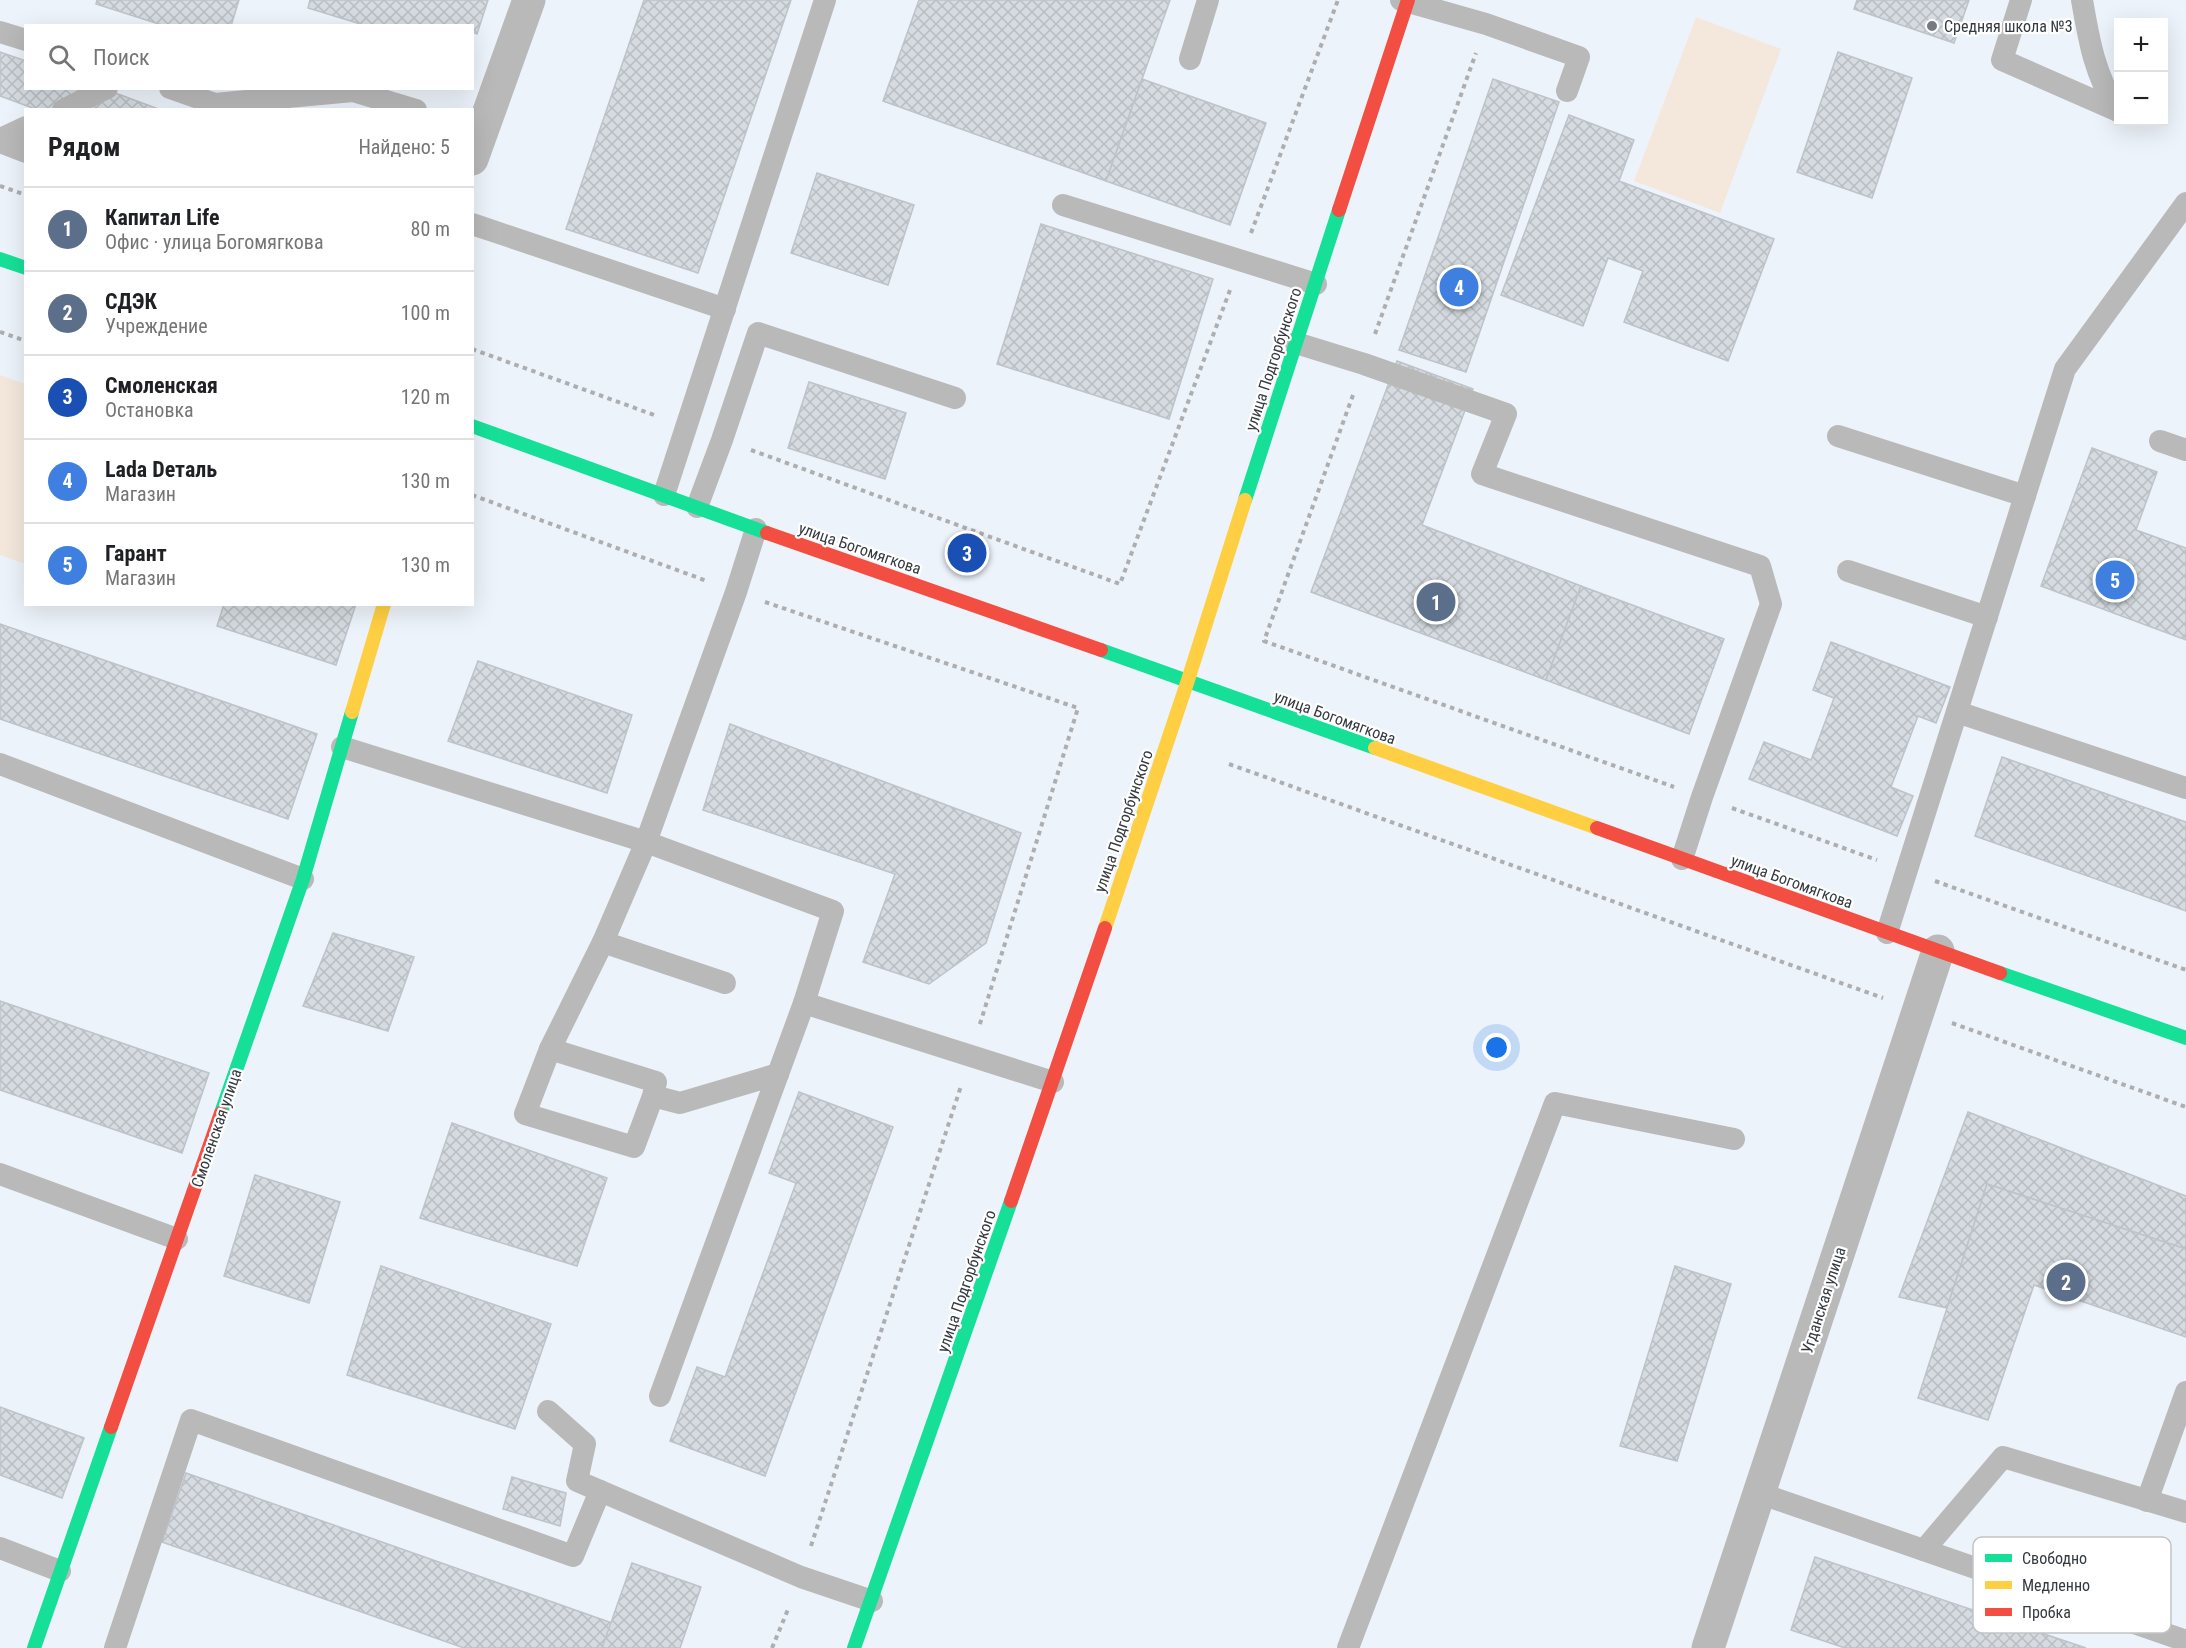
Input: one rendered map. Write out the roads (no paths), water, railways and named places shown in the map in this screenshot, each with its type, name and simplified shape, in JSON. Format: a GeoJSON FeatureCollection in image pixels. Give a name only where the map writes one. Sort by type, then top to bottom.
{"type":"FeatureCollection","features":[{"type":"Feature","properties":{"kind":"street"},"geometry":{"type":"LineString","coordinates":[[476,138],[529,0]]}},
{"type":"Feature","properties":{"kind":"street","name":"улица Подгорбунского"},"geometry":{"type":"LineString","coordinates":[[854,1648],[1053,1082],[1188,680],[1206,618],[1406,1]]}},
{"type":"Feature","properties":{"kind":"street"},"geometry":{"type":"LineString","coordinates":[[0,259],[24,267]]}},
{"type":"Feature","properties":{"kind":"street","name":"улица Богомягкова"},"geometry":{"type":"LineString","coordinates":[[474,427],[2186,1038]]}},
{"type":"Feature","properties":{"kind":"street","name":"Смоленская улица"},"geometry":{"type":"LineString","coordinates":[[34,1648],[303,879],[383,606]]}},
{"type":"Feature","properties":{"kind":"street","name":"Угданская улица"},"geometry":{"type":"LineString","coordinates":[[1708,1648],[1938,951]]}},
{"type":"Feature","properties":{"kind":"lane"},"geometry":{"type":"LineString","coordinates":[[664,495],[825,0]]}},
{"type":"Feature","properties":{"kind":"lane"},"geometry":{"type":"LineString","coordinates":[[1190,59],[1208,0]]}},
{"type":"Feature","properties":{"kind":"lane"},"geometry":{"type":"LineString","coordinates":[[2021,0],[2002,60],[2114,109]]}},
{"type":"Feature","properties":{"kind":"lane"},"geometry":{"type":"LineString","coordinates":[[2082,0],[2090,46],[2105,90],[2114,105]]}},
{"type":"Feature","properties":{"kind":"lane"},"geometry":{"type":"LineString","coordinates":[[1406,1],[1486,24],[1579,57],[1567,92]]}},
{"type":"Feature","properties":{"kind":"lane"},"geometry":{"type":"LineString","coordinates":[[0,32],[24,39]]}},
{"type":"Feature","properties":{"kind":"lane"},"geometry":{"type":"LineString","coordinates":[[67,108],[103,90]]}},
{"type":"Feature","properties":{"kind":"lane"},"geometry":{"type":"LineString","coordinates":[[176,90],[215,104],[353,90],[410,108]]}},
{"type":"Feature","properties":{"kind":"lane"},"geometry":{"type":"LineString","coordinates":[[0,141],[24,128]]}},
{"type":"Feature","properties":{"kind":"lane"},"geometry":{"type":"LineString","coordinates":[[0,141],[24,151]]}},
{"type":"Feature","properties":{"kind":"lane"},"geometry":{"type":"LineString","coordinates":[[1887,933],[2065,369],[2186,203]]}},
{"type":"Feature","properties":{"kind":"lane"},"geometry":{"type":"LineString","coordinates":[[1063,205],[1316,284]]}},
{"type":"Feature","properties":{"kind":"lane"},"geometry":{"type":"LineString","coordinates":[[474,225],[725,309]]}},
{"type":"Feature","properties":{"kind":"lane"},"geometry":{"type":"LineString","coordinates":[[697,507],[758,333],[955,398]]}},
{"type":"Feature","properties":{"kind":"lane"},"geometry":{"type":"LineString","coordinates":[[1296,343],[1364,364],[1506,414],[1482,474],[1760,566],[1771,604],[1701,797],[1682,859]]}},
{"type":"Feature","properties":{"kind":"lane"},"geometry":{"type":"LineString","coordinates":[[1838,436],[2025,496]]}},
{"type":"Feature","properties":{"kind":"lane"},"geometry":{"type":"LineString","coordinates":[[2160,441],[2186,450]]}},
{"type":"Feature","properties":{"kind":"lane"},"geometry":{"type":"LineString","coordinates":[[550,1049],[656,1082],[634,1147],[525,1113],[550,1049],[603,942],[646,842],[736,592],[756,529]]}},
{"type":"Feature","properties":{"kind":"lane"},"geometry":{"type":"LineString","coordinates":[[1848,572],[1987,617]]}},
{"type":"Feature","properties":{"kind":"lane"},"geometry":{"type":"LineString","coordinates":[[1957,712],[2186,788]]}},
{"type":"Feature","properties":{"kind":"lane"},"geometry":{"type":"LineString","coordinates":[[342,747],[646,842],[833,911],[804,1003],[660,1396]]}},
{"type":"Feature","properties":{"kind":"lane"},"geometry":{"type":"LineString","coordinates":[[0,764],[303,879]]}},
{"type":"Feature","properties":{"kind":"lane"},"geometry":{"type":"LineString","coordinates":[[603,942],[725,983]]}},
{"type":"Feature","properties":{"kind":"lane"},"geometry":{"type":"LineString","coordinates":[[804,1003],[1053,1082]]}},
{"type":"Feature","properties":{"kind":"lane"},"geometry":{"type":"LineString","coordinates":[[653,1096],[680,1103],[778,1074]]}},
{"type":"Feature","properties":{"kind":"lane"},"geometry":{"type":"LineString","coordinates":[[1348,1648],[1555,1103],[1734,1139]]}},
{"type":"Feature","properties":{"kind":"lane"},"geometry":{"type":"LineString","coordinates":[[0,1174],[177,1239]]}},
{"type":"Feature","properties":{"kind":"lane"},"geometry":{"type":"LineString","coordinates":[[2147,1501],[2186,1392]]}},
{"type":"Feature","properties":{"kind":"lane"},"geometry":{"type":"LineString","coordinates":[[548,1411],[585,1444],[578,1481],[801,1577],[872,1601]]}},
{"type":"Feature","properties":{"kind":"lane"},"geometry":{"type":"LineString","coordinates":[[115,1648],[191,1420],[573,1556],[600,1491]]}},
{"type":"Feature","properties":{"kind":"lane"},"geometry":{"type":"LineString","coordinates":[[1924,1550],[2003,1457],[2186,1512]]}},
{"type":"Feature","properties":{"kind":"lane"},"geometry":{"type":"LineString","coordinates":[[1759,1493],[1973,1567]]}},
{"type":"Feature","properties":{"kind":"lane"},"geometry":{"type":"LineString","coordinates":[[0,1548],[60,1571]]}},
{"type":"Feature","properties":{"kind":"lane"},"geometry":{"type":"LineString","coordinates":[[2163,1633],[2186,1641]]}},
{"type":"Feature","properties":{"kind":"place","name":"Средняя школа №3"},"geometry":{"type":"Point","coordinates":[1932,26]}},
{"type":"Feature","properties":{"kind":"place","name":"Lada Dеталь"},"geometry":{"type":"Point","coordinates":[1459,287]}},
{"type":"Feature","properties":{"kind":"place","name":"Смоленская"},"geometry":{"type":"Point","coordinates":[967,553]}},
{"type":"Feature","properties":{"kind":"place","name":"Гарант"},"geometry":{"type":"Point","coordinates":[2115,580]}},
{"type":"Feature","properties":{"kind":"place","name":"Капитал Life"},"geometry":{"type":"Point","coordinates":[1436,602]}},
{"type":"Feature","properties":{"kind":"place","name":"СДЭК"},"geometry":{"type":"Point","coordinates":[2066,1282]}}]}
